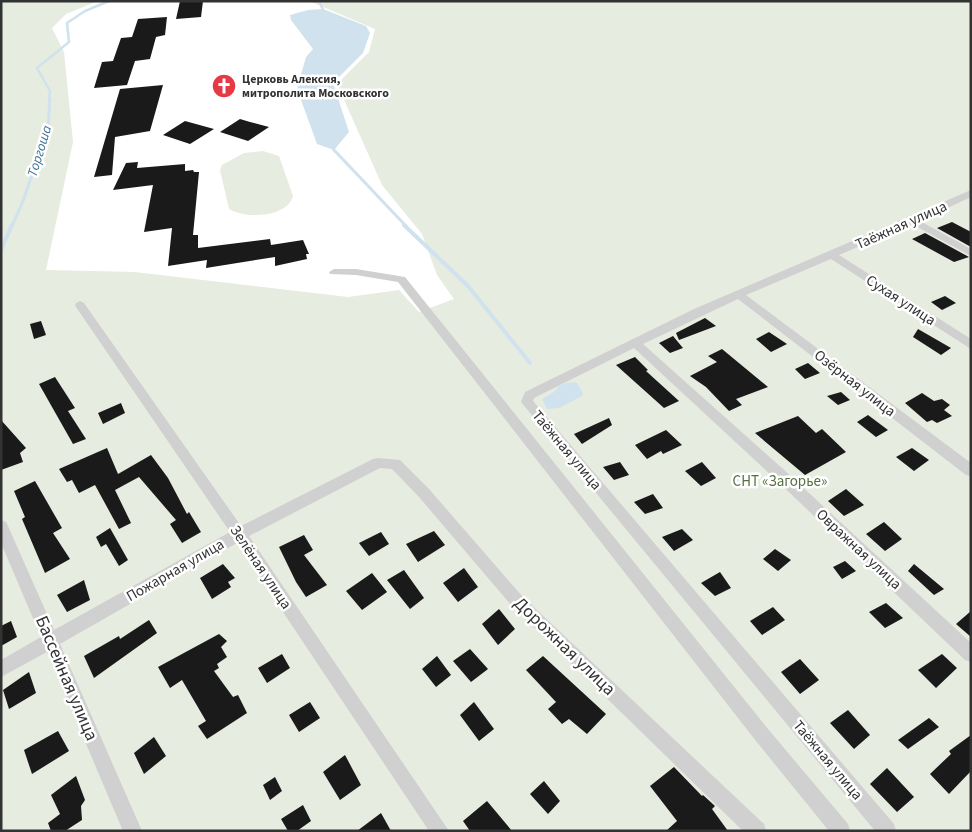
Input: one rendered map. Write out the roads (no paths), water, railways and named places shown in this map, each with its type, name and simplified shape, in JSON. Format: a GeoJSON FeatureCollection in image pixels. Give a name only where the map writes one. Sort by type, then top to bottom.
{"type":"FeatureCollection","features":[{"type":"Feature","properties":{"kind":"street","name":"Таёжная улица"},"geometry":{"type":"LineString","coordinates":[[887,831],[527,402],[529,394],[635,343],[739,295],[913,221],[971,193]]}},
{"type":"Feature","properties":{"kind":"street"},"geometry":{"type":"LineString","coordinates":[[913,221],[971,253]]}},
{"type":"Feature","properties":{"kind":"street","name":"Сухая улица"},"geometry":{"type":"LineString","coordinates":[[832,255],[971,345]]}},
{"type":"Feature","properties":{"kind":"street"},"geometry":{"type":"LineString","coordinates":[[334,272],[356,272],[401,279],[762,736],[841,831]]}},
{"type":"Feature","properties":{"kind":"street","name":"Озёрная улица"},"geometry":{"type":"LineString","coordinates":[[739,295],[971,471]]}},
{"type":"Feature","properties":{"kind":"street","name":"Зелёная улица"},"geometry":{"type":"LineString","coordinates":[[80,305],[239,534],[440,831]]}},
{"type":"Feature","properties":{"kind":"street","name":"Овражная улица"},"geometry":{"type":"LineString","coordinates":[[635,343],[777,472],[971,654]]}},
{"type":"Feature","properties":{"kind":"street","name":"Пожарная улица"},"geometry":{"type":"LineString","coordinates":[[1,669],[239,534],[378,463]]}},
{"type":"Feature","properties":{"kind":"street","name":"Дорожная улица"},"geometry":{"type":"LineString","coordinates":[[378,463],[395,464],[424,493],[517,601],[758,831]]}},
{"type":"Feature","properties":{"kind":"street","name":"Бассейная улица"},"geometry":{"type":"LineString","coordinates":[[1,526],[133,831]]}},
{"type":"Feature","properties":{"kind":"water"},"geometry":{"type":"Polygon","coordinates":[[[323,9],[366,26],[370,33],[363,53],[333,83],[349,132],[334,150],[317,144],[297,89],[306,57],[313,49],[291,20],[290,15],[308,10],[323,9]]]}},
{"type":"Feature","properties":{"kind":"water"},"geometry":{"type":"Polygon","coordinates":[[[576,382],[583,393],[582,396],[559,408],[547,409],[542,399],[554,392],[559,386],[576,382]]]}},
{"type":"Feature","properties":{"kind":"waterway","name":"Торгоша"},"geometry":{"type":"LineString","coordinates":[[49,101],[50,91],[37,68],[69,42],[67,23],[85,11],[109,1]]}},
{"type":"Feature","properties":{"kind":"waterway"},"geometry":{"type":"LineString","coordinates":[[319,1],[325,14]]}},
{"type":"Feature","properties":{"kind":"waterway","name":"Торгоша"},"geometry":{"type":"LineString","coordinates":[[12,226],[23,201],[48,128],[50,99]]}},
{"type":"Feature","properties":{"kind":"waterway"},"geometry":{"type":"LineString","coordinates":[[332,144],[334,150],[406,226]]}},
{"type":"Feature","properties":{"kind":"waterway","name":"Торгоша"},"geometry":{"type":"LineString","coordinates":[[1,250],[12,225]]}},
{"type":"Feature","properties":{"kind":"waterway"},"geometry":{"type":"LineString","coordinates":[[404,225],[468,286],[530,363]]}},
{"type":"Feature","properties":{"kind":"place","name":"Церковь Алексия, митрополита Московского"},"geometry":{"type":"Point","coordinates":[224,86]}},
{"type":"Feature","properties":{"kind":"park label","name":"СНТ «Загорье»"},"geometry":{"type":"Point","coordinates":[780,481]}}]}
